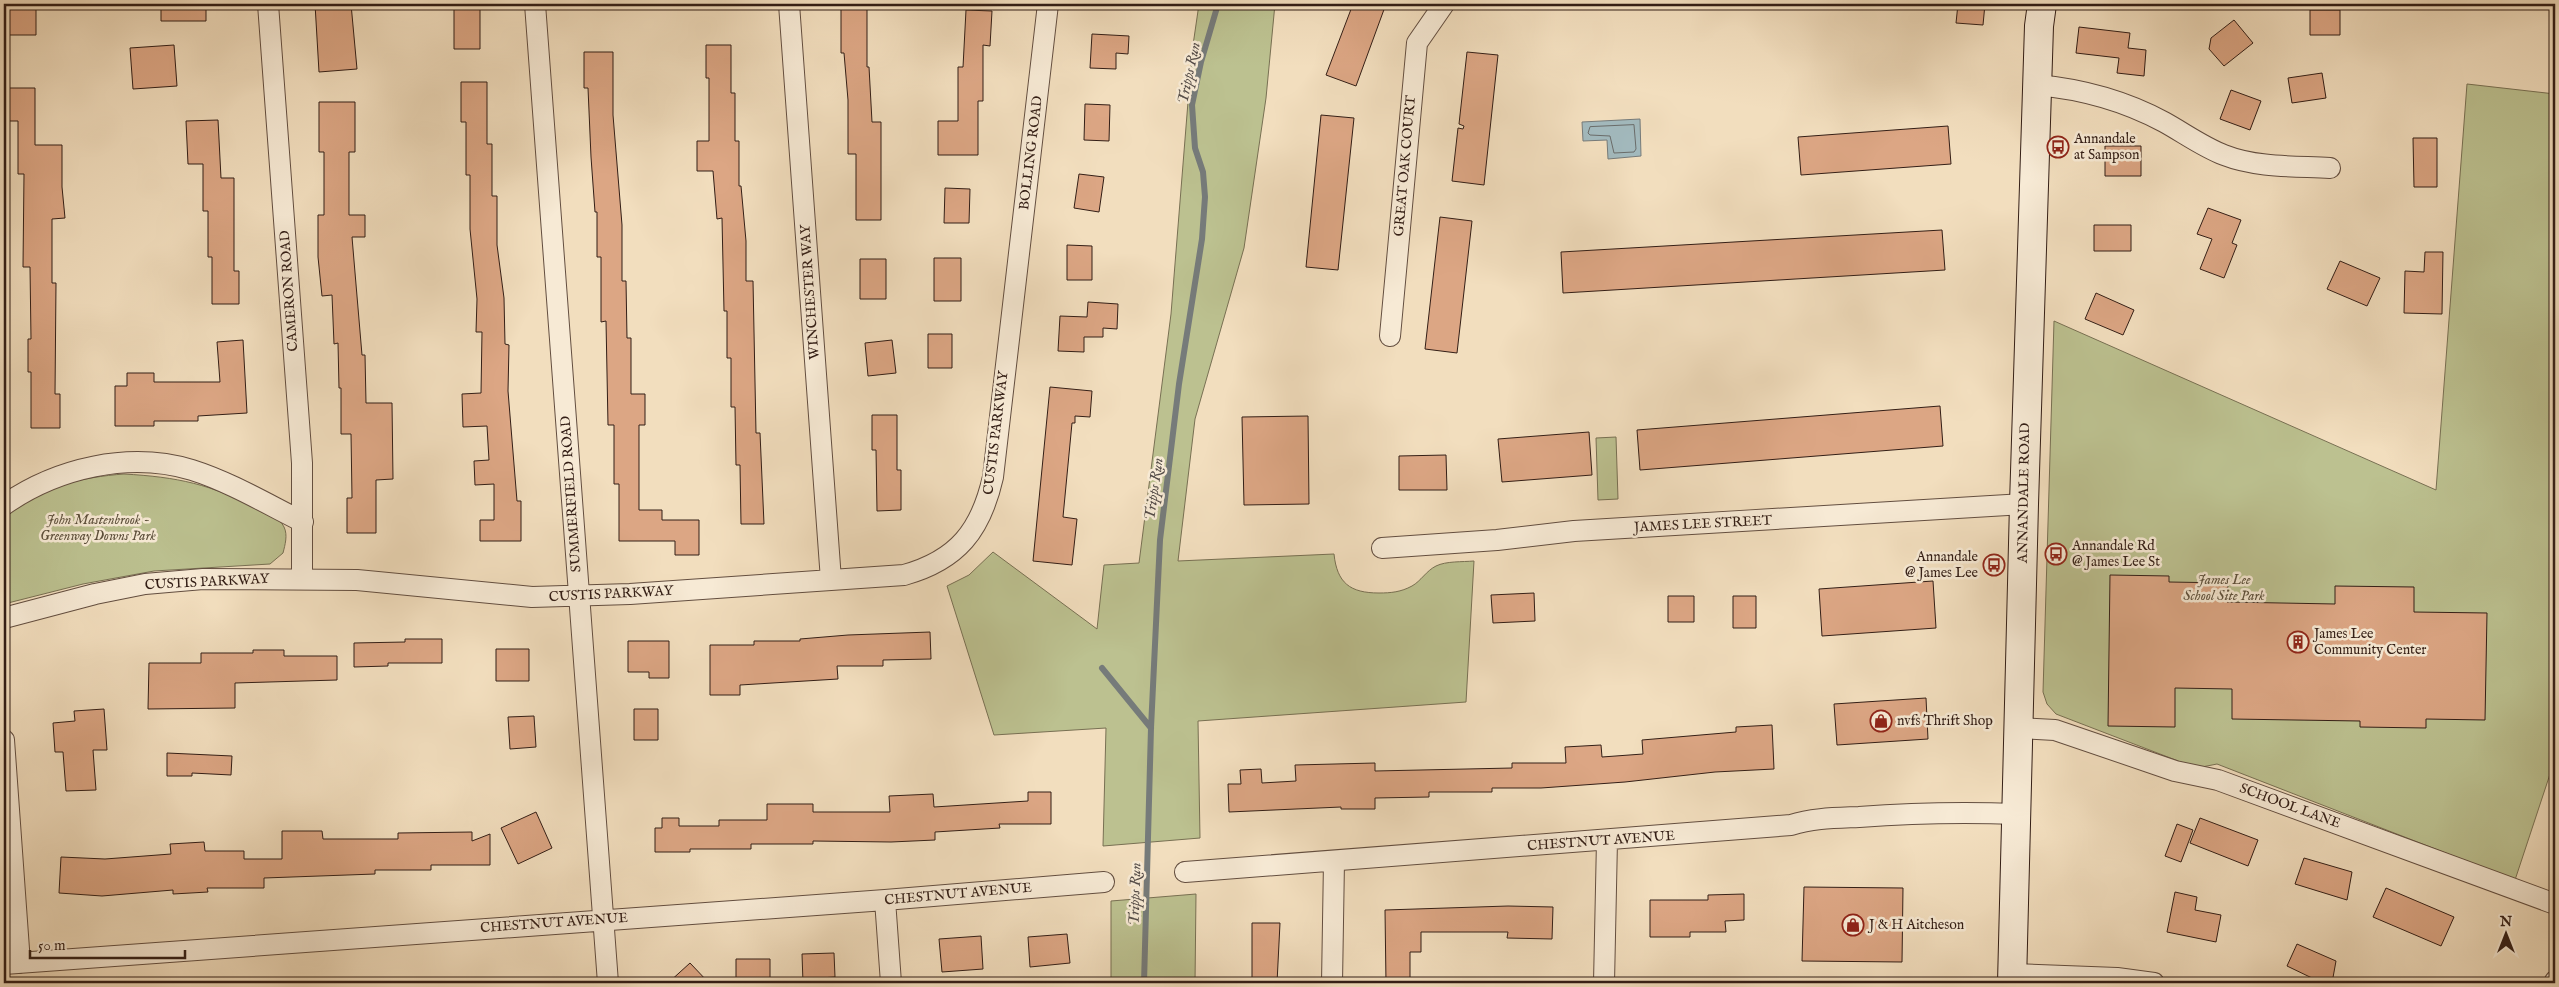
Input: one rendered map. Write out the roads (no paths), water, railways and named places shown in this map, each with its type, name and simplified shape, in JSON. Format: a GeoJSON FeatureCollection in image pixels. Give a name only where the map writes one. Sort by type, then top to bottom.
{"type":"FeatureCollection","features":[{"type":"Feature","properties":{"kind":"main road","name":"ANNANDALE ROAD"},"geometry":{"type":"LineString","coordinates":[[2013,979],[2024,504],[2037,84],[2042,4]]}},
{"type":"Feature","properties":{"kind":"street","name":"CAMERON ROAD"},"geometry":{"type":"LineString","coordinates":[[268,4],[302,463],[302,578]]}},
{"type":"Feature","properties":{"kind":"street","name":"SUMMERFIELD ROAD"},"geometry":{"type":"LineString","coordinates":[[535,4],[608,983]]}},
{"type":"Feature","properties":{"kind":"street","name":"WINCHESTER WAY"},"geometry":{"type":"LineString","coordinates":[[789,4],[831,580]]}},
{"type":"Feature","properties":{"kind":"street","name":"BOLLING ROAD"},"geometry":{"type":"LineString","coordinates":[[1012,302],[1048,4]]}},
{"type":"Feature","properties":{"kind":"street","name":"GREAT OAK COURT"},"geometry":{"type":"LineString","coordinates":[[1390,336],[1417,43],[1444,4]]}},
{"type":"Feature","properties":{"kind":"street"},"geometry":{"type":"LineString","coordinates":[[2037,84],[2074,89],[2105,98],[2163,121],[2224,155],[2244,162],[2330,168]]}},
{"type":"Feature","properties":{"kind":"street","name":"CUSTIS PARKWAY"},"geometry":{"type":"LineString","coordinates":[[4,618],[95,594],[145,584],[204,579],[302,578],[356,580],[532,597],[578,596],[904,575],[926,569],[956,550],[976,526],[988,502],[993,477],[1012,302]]}},
{"type":"Feature","properties":{"kind":"street"},"geometry":{"type":"LineString","coordinates":[[4,505],[22,493],[64,474],[93,466],[129,462],[161,464],[192,470],[222,482],[302,522]]}},
{"type":"Feature","properties":{"kind":"street","name":"JAMES LEE STREET"},"geometry":{"type":"LineString","coordinates":[[1382,548],[1497,540],[1574,531],[2024,504]]}},
{"type":"Feature","properties":{"kind":"street","name":"SCHOOL LANE"},"geometry":{"type":"LineString","coordinates":[[2019,728],[2055,730],[2175,771],[2218,780],[2555,904]]}},
{"type":"Feature","properties":{"kind":"street"},"geometry":{"type":"LineString","coordinates":[[4,740],[12,963]]}},
{"type":"Feature","properties":{"kind":"street","name":"CHESTNUT AVENUE"},"geometry":{"type":"LineString","coordinates":[[1185,872],[1791,825],[1806,820],[1953,812],[2017,814]]}},
{"type":"Feature","properties":{"kind":"street"},"geometry":{"type":"LineString","coordinates":[[1604,983],[1607,840]]}},
{"type":"Feature","properties":{"kind":"street"},"geometry":{"type":"LineString","coordinates":[[1332,983],[1334,861]]}},
{"type":"Feature","properties":{"kind":"street","name":"CHESTNUT AVENUE"},"geometry":{"type":"LineString","coordinates":[[12,963],[885,900],[1104,882]]}},
{"type":"Feature","properties":{"kind":"street"},"geometry":{"type":"LineString","coordinates":[[885,900],[891,983]]}},
{"type":"Feature","properties":{"kind":"street"},"geometry":{"type":"LineString","coordinates":[[2013,979],[2117,978],[2154,983]]}},
{"type":"Feature","properties":{"kind":"water"},"geometry":{"type":"Polygon","coordinates":[[[1640,119],[1641,156],[1608,159],[1607,140],[1583,141],[1582,122],[1640,119]]]}},
{"type":"Feature","properties":{"kind":"waterway","name":"Tripps Run"},"geometry":{"type":"LineString","coordinates":[[1144,983],[1151,728],[1160,540],[1179,384],[1202,239],[1205,197],[1203,172],[1195,148],[1192,105],[1201,62],[1218,4]]}},
{"type":"Feature","properties":{"kind":"waterway"},"geometry":{"type":"LineString","coordinates":[[1102,668],[1151,728]]}},
{"type":"Feature","properties":{"kind":"place","name":"Annandale at Sampson"},"geometry":{"type":"Point","coordinates":[2058,147]}},
{"type":"Feature","properties":{"kind":"place","name":"Annandale Rd @ James Lee St"},"geometry":{"type":"Point","coordinates":[2056,554]}},
{"type":"Feature","properties":{"kind":"place","name":"Annandale @ James Lee"},"geometry":{"type":"Point","coordinates":[1994,565]}},
{"type":"Feature","properties":{"kind":"place","name":"James Lee Community Center"},"geometry":{"type":"Point","coordinates":[2298,642]}},
{"type":"Feature","properties":{"kind":"place","name":"nvfs Thrift Shop"},"geometry":{"type":"Point","coordinates":[1881,721]}},
{"type":"Feature","properties":{"kind":"place","name":"J & H Aitcheson"},"geometry":{"type":"Point","coordinates":[1853,925]}},
{"type":"Feature","properties":{"kind":"park label","name":"John Mastenbrook - Greenway Downs Park"},"geometry":{"type":"Point","coordinates":[98,528]}},
{"type":"Feature","properties":{"kind":"park label","name":"James Lee School Site Park"},"geometry":{"type":"Point","coordinates":[2224,588]}}]}
